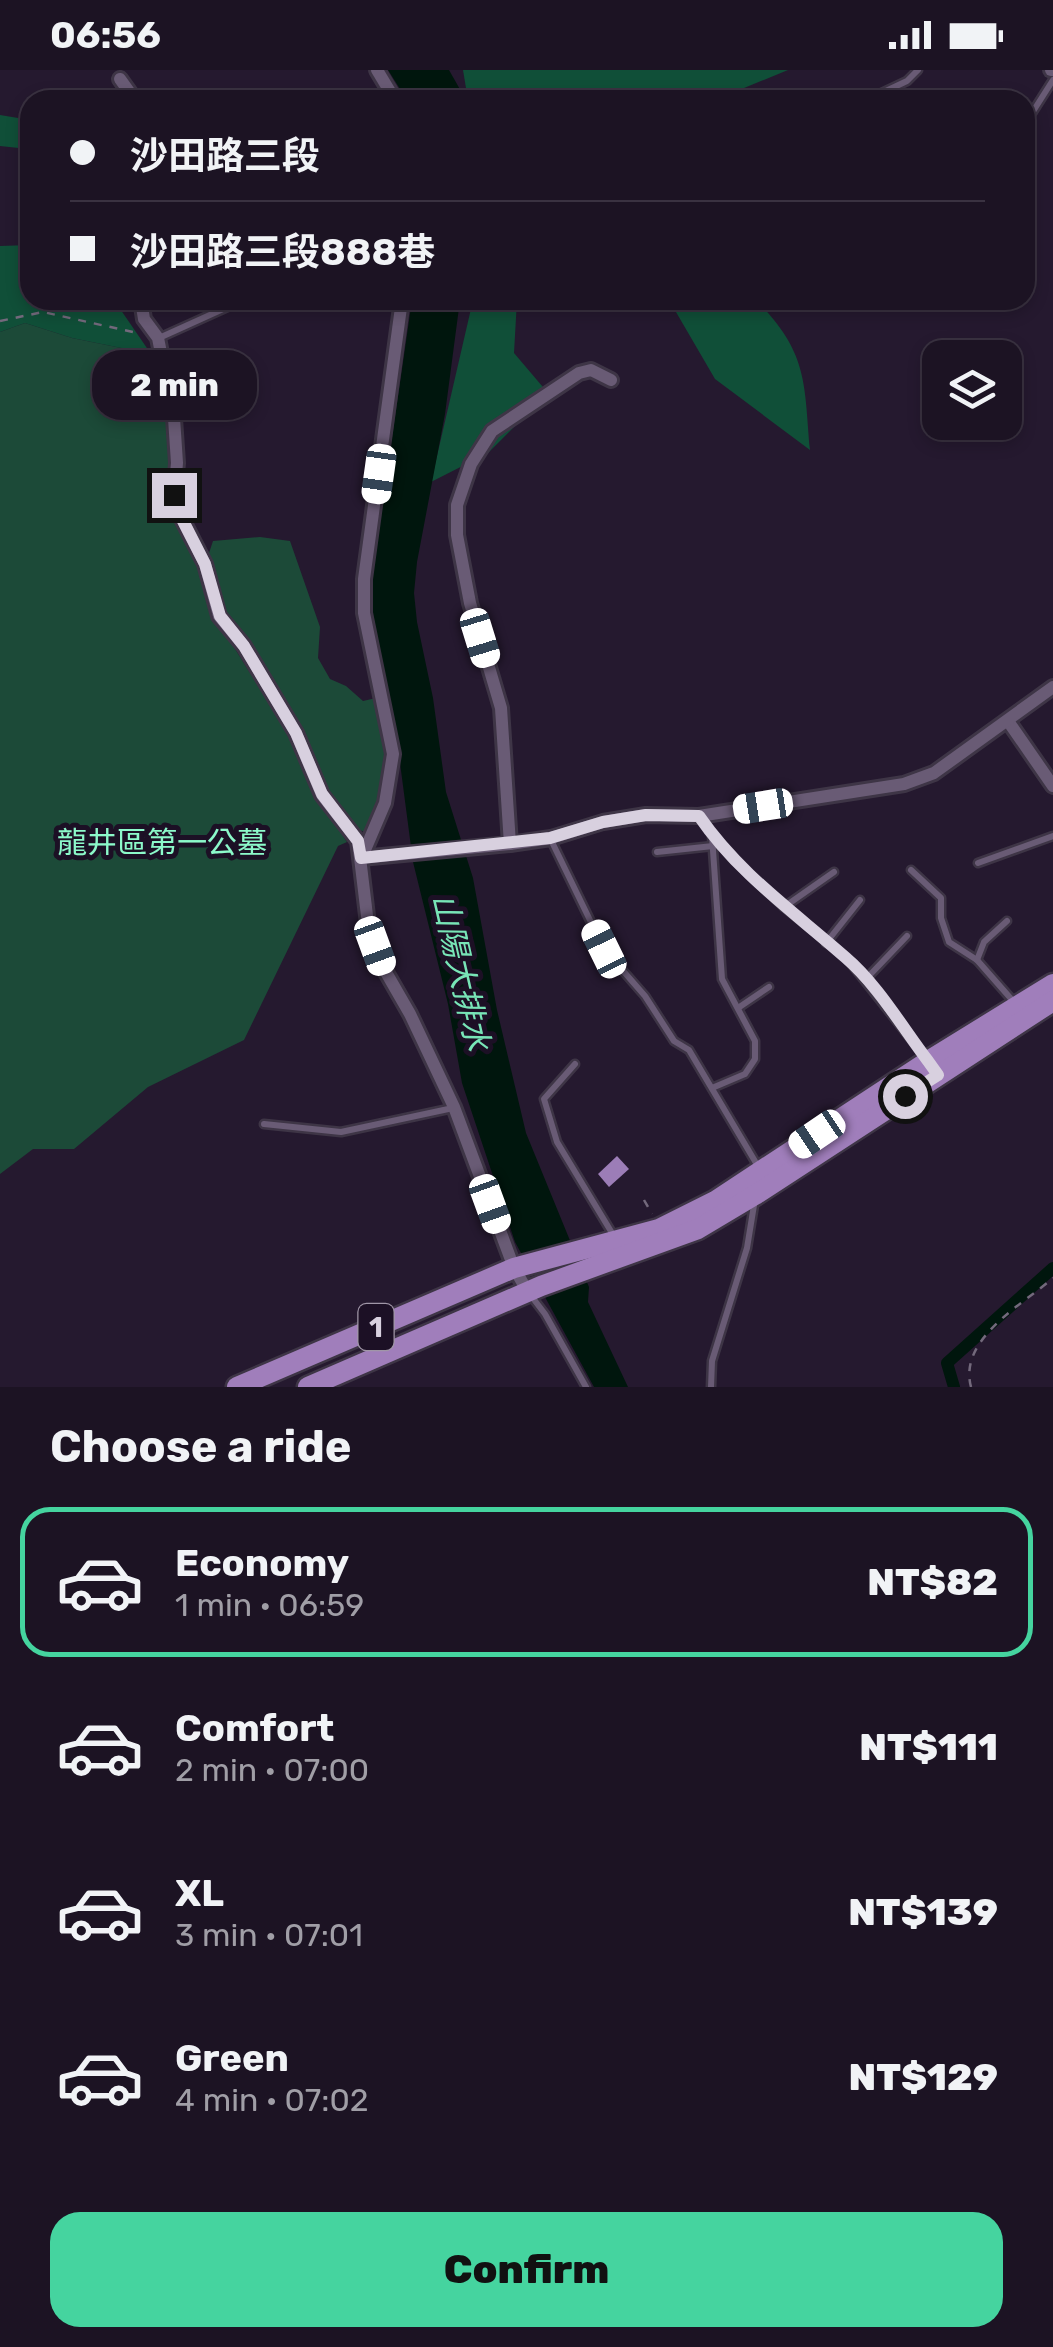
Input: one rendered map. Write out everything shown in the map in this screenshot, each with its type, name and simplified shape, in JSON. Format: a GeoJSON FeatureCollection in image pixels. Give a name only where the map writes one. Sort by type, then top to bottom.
{"type":"FeatureCollection","features":[{"type":"Feature","properties":{"kind":"main road","name":"1"},"geometry":{"type":"LineString","coordinates":[[237,1387],[523,1266],[576,1262],[698,1228],[755,1195],[1053,984]]}},
{"type":"Feature","properties":{"kind":"main road","name":"1"},"geometry":{"type":"LineString","coordinates":[[621,1248],[715,1201],[933,1068],[1053,1001]]}},
{"type":"Feature","properties":{"kind":"main road","name":"1"},"geometry":{"type":"LineString","coordinates":[[308,1387],[534,1289],[576,1262]]}},
{"type":"Feature","properties":{"kind":"street"},"geometry":{"type":"LineString","coordinates":[[120,79],[128,90]]}},
{"type":"Feature","properties":{"kind":"street"},"geometry":{"type":"LineString","coordinates":[[143,310],[144,319],[158,338],[174,418],[174,495],[205,564],[220,616],[244,646],[296,733],[322,794],[358,841],[368,924],[383,967],[454,1107],[534,1289]]}},
{"type":"Feature","properties":{"kind":"street"},"geometry":{"type":"LineString","coordinates":[[361,858],[385,803],[393,754],[364,613],[364,579],[401,310]]}},
{"type":"Feature","properties":{"kind":"street"},"geometry":{"type":"LineString","coordinates":[[510,844],[501,708],[470,603],[456,534],[458,505],[471,464],[492,431],[579,372],[592,370],[612,380]]}},
{"type":"Feature","properties":{"kind":"street"},"geometry":{"type":"LineString","coordinates":[[361,858],[510,844],[646,815],[699,816],[904,784],[934,773],[1053,687]]}},
{"type":"Feature","properties":{"kind":"street"},"geometry":{"type":"LineString","coordinates":[[1008,722],[1053,786]]}},
{"type":"Feature","properties":{"kind":"lane"},"geometry":{"type":"LineString","coordinates":[[887,90],[907,81],[918,70]]}},
{"type":"Feature","properties":{"kind":"lane"},"geometry":{"type":"LineString","coordinates":[[1035,108],[1053,80]]}},
{"type":"Feature","properties":{"kind":"lane"},"geometry":{"type":"LineString","coordinates":[[158,338],[221,310]]}},
{"type":"Feature","properties":{"kind":"lane"},"geometry":{"type":"LineString","coordinates":[[699,816],[712,835],[784,907],[846,957],[933,1068]]}},
{"type":"Feature","properties":{"kind":"lane"},"geometry":{"type":"LineString","coordinates":[[712,835],[722,979],[755,1041],[755,1060],[744,1074],[712,1088]]}},
{"type":"Feature","properties":{"kind":"lane"},"geometry":{"type":"LineString","coordinates":[[978,863],[1053,836]]}},
{"type":"Feature","properties":{"kind":"lane"},"geometry":{"type":"LineString","coordinates":[[550,838],[604,949],[645,996],[674,1041],[689,1050],[761,1172],[748,1248],[712,1361],[711,1387]]}},
{"type":"Feature","properties":{"kind":"lane"},"geometry":{"type":"LineString","coordinates":[[657,852],[713,846]]}},
{"type":"Feature","properties":{"kind":"lane"},"geometry":{"type":"LineString","coordinates":[[911,870],[941,898],[941,918],[950,942],[977,960],[1018,1006]]}},
{"type":"Feature","properties":{"kind":"lane"},"geometry":{"type":"LineString","coordinates":[[784,907],[834,872]]}},
{"type":"Feature","properties":{"kind":"lane"},"geometry":{"type":"LineString","coordinates":[[826,944],[860,900]]}},
{"type":"Feature","properties":{"kind":"lane"},"geometry":{"type":"LineString","coordinates":[[977,960],[984,942],[1007,920]]}},
{"type":"Feature","properties":{"kind":"lane"},"geometry":{"type":"LineString","coordinates":[[866,979],[906,936]]}},
{"type":"Feature","properties":{"kind":"lane"},"geometry":{"type":"LineString","coordinates":[[738,1008],[769,987]]}},
{"type":"Feature","properties":{"kind":"lane"},"geometry":{"type":"LineString","coordinates":[[575,1064],[544,1099],[557,1142],[621,1248]]}},
{"type":"Feature","properties":{"kind":"lane"},"geometry":{"type":"LineString","coordinates":[[264,1124],[341,1132],[454,1107]]}},
{"type":"Feature","properties":{"kind":"lane"},"geometry":{"type":"LineString","coordinates":[[534,1289],[586,1387]]}},
{"type":"Feature","properties":{"kind":"path"},"geometry":{"type":"LineString","coordinates":[[0,321],[43,312],[158,338]]}},
{"type":"Feature","properties":{"kind":"path"},"geometry":{"type":"LineString","coordinates":[[971,1387],[970,1358],[983,1337],[1053,1278]]}},
{"type":"Feature","properties":{"kind":"green space"},"geometry":{"type":"Polygon","coordinates":[[[463,70],[788,70],[739,90],[466,90],[463,70]]]}},
{"type":"Feature","properties":{"kind":"green space"},"geometry":{"type":"Polygon","coordinates":[[[0,115],[20,118],[20,148],[0,146],[0,115]]]}},
{"type":"Feature","properties":{"kind":"green space"},"geometry":{"type":"Polygon","coordinates":[[[20,245],[20,310],[121,310],[151,354],[72,338],[25,323],[0,332],[0,246],[20,245]]]}},
{"type":"Feature","properties":{"kind":"green space"},"geometry":{"type":"Polygon","coordinates":[[[471,310],[516,310],[514,353],[548,393],[488,453],[431,482],[471,310]]]}},
{"type":"Feature","properties":{"kind":"green space"},"geometry":{"type":"Polygon","coordinates":[[[675,310],[765,310],[786,336],[800,369],[810,450],[715,379],[675,310]]]}},
{"type":"Feature","properties":{"kind":"green space","name":"龍井區第一公墓"},"geometry":{"type":"Polygon","coordinates":[[[25,323],[72,338],[151,354],[165,408],[175,519],[201,570],[209,607],[283,726],[319,799],[347,842],[338,846],[244,1040],[148,1087],[74,1149],[33,1149],[0,1174],[0,332],[25,323]]]}},
{"type":"Feature","properties":{"kind":"green space"},"geometry":{"type":"Polygon","coordinates":[[[260,537],[290,541],[320,627],[318,658],[330,679],[346,686],[363,701],[376,698],[385,767],[366,833],[356,828],[323,786],[217,604],[207,559],[213,541],[260,537]]]}},
{"type":"Feature","properties":{"kind":"water"},"geometry":{"type":"Polygon","coordinates":[[[388,70],[449,70],[460,90],[401,90],[388,70]]]}},
{"type":"Feature","properties":{"kind":"water","name":"山陽大排水"},"geometry":{"type":"Polygon","coordinates":[[[411,310],[459,310],[445,414],[417,562],[417,622],[446,792],[473,878],[497,1010],[526,1133],[589,1287],[588,1302],[628,1387],[594,1387],[515,1242],[462,1083],[448,1004],[413,862],[400,763],[374,646],[372,576],[411,310]]]}},
{"type":"Feature","properties":{"kind":"building"},"geometry":{"type":"Polygon","coordinates":[[[617,1156],[629,1169],[609,1187],[598,1174],[617,1156]]]}},
{"type":"Feature","properties":{"kind":"waterway"},"geometry":{"type":"LineString","coordinates":[[954,1387],[947,1363],[1053,1268]]}},
{"type":"Feature","properties":{"kind":"route"},"geometry":{"type":"LineString","coordinates":[[174,495],[205,564],[220,616],[244,646],[296,733],[322,794],[358,841],[361,858],[550,838],[603,822],[646,815],[699,816],[732,858],[826,944],[846,957],[928,1061],[938,1075],[905,1096]]}}]}
